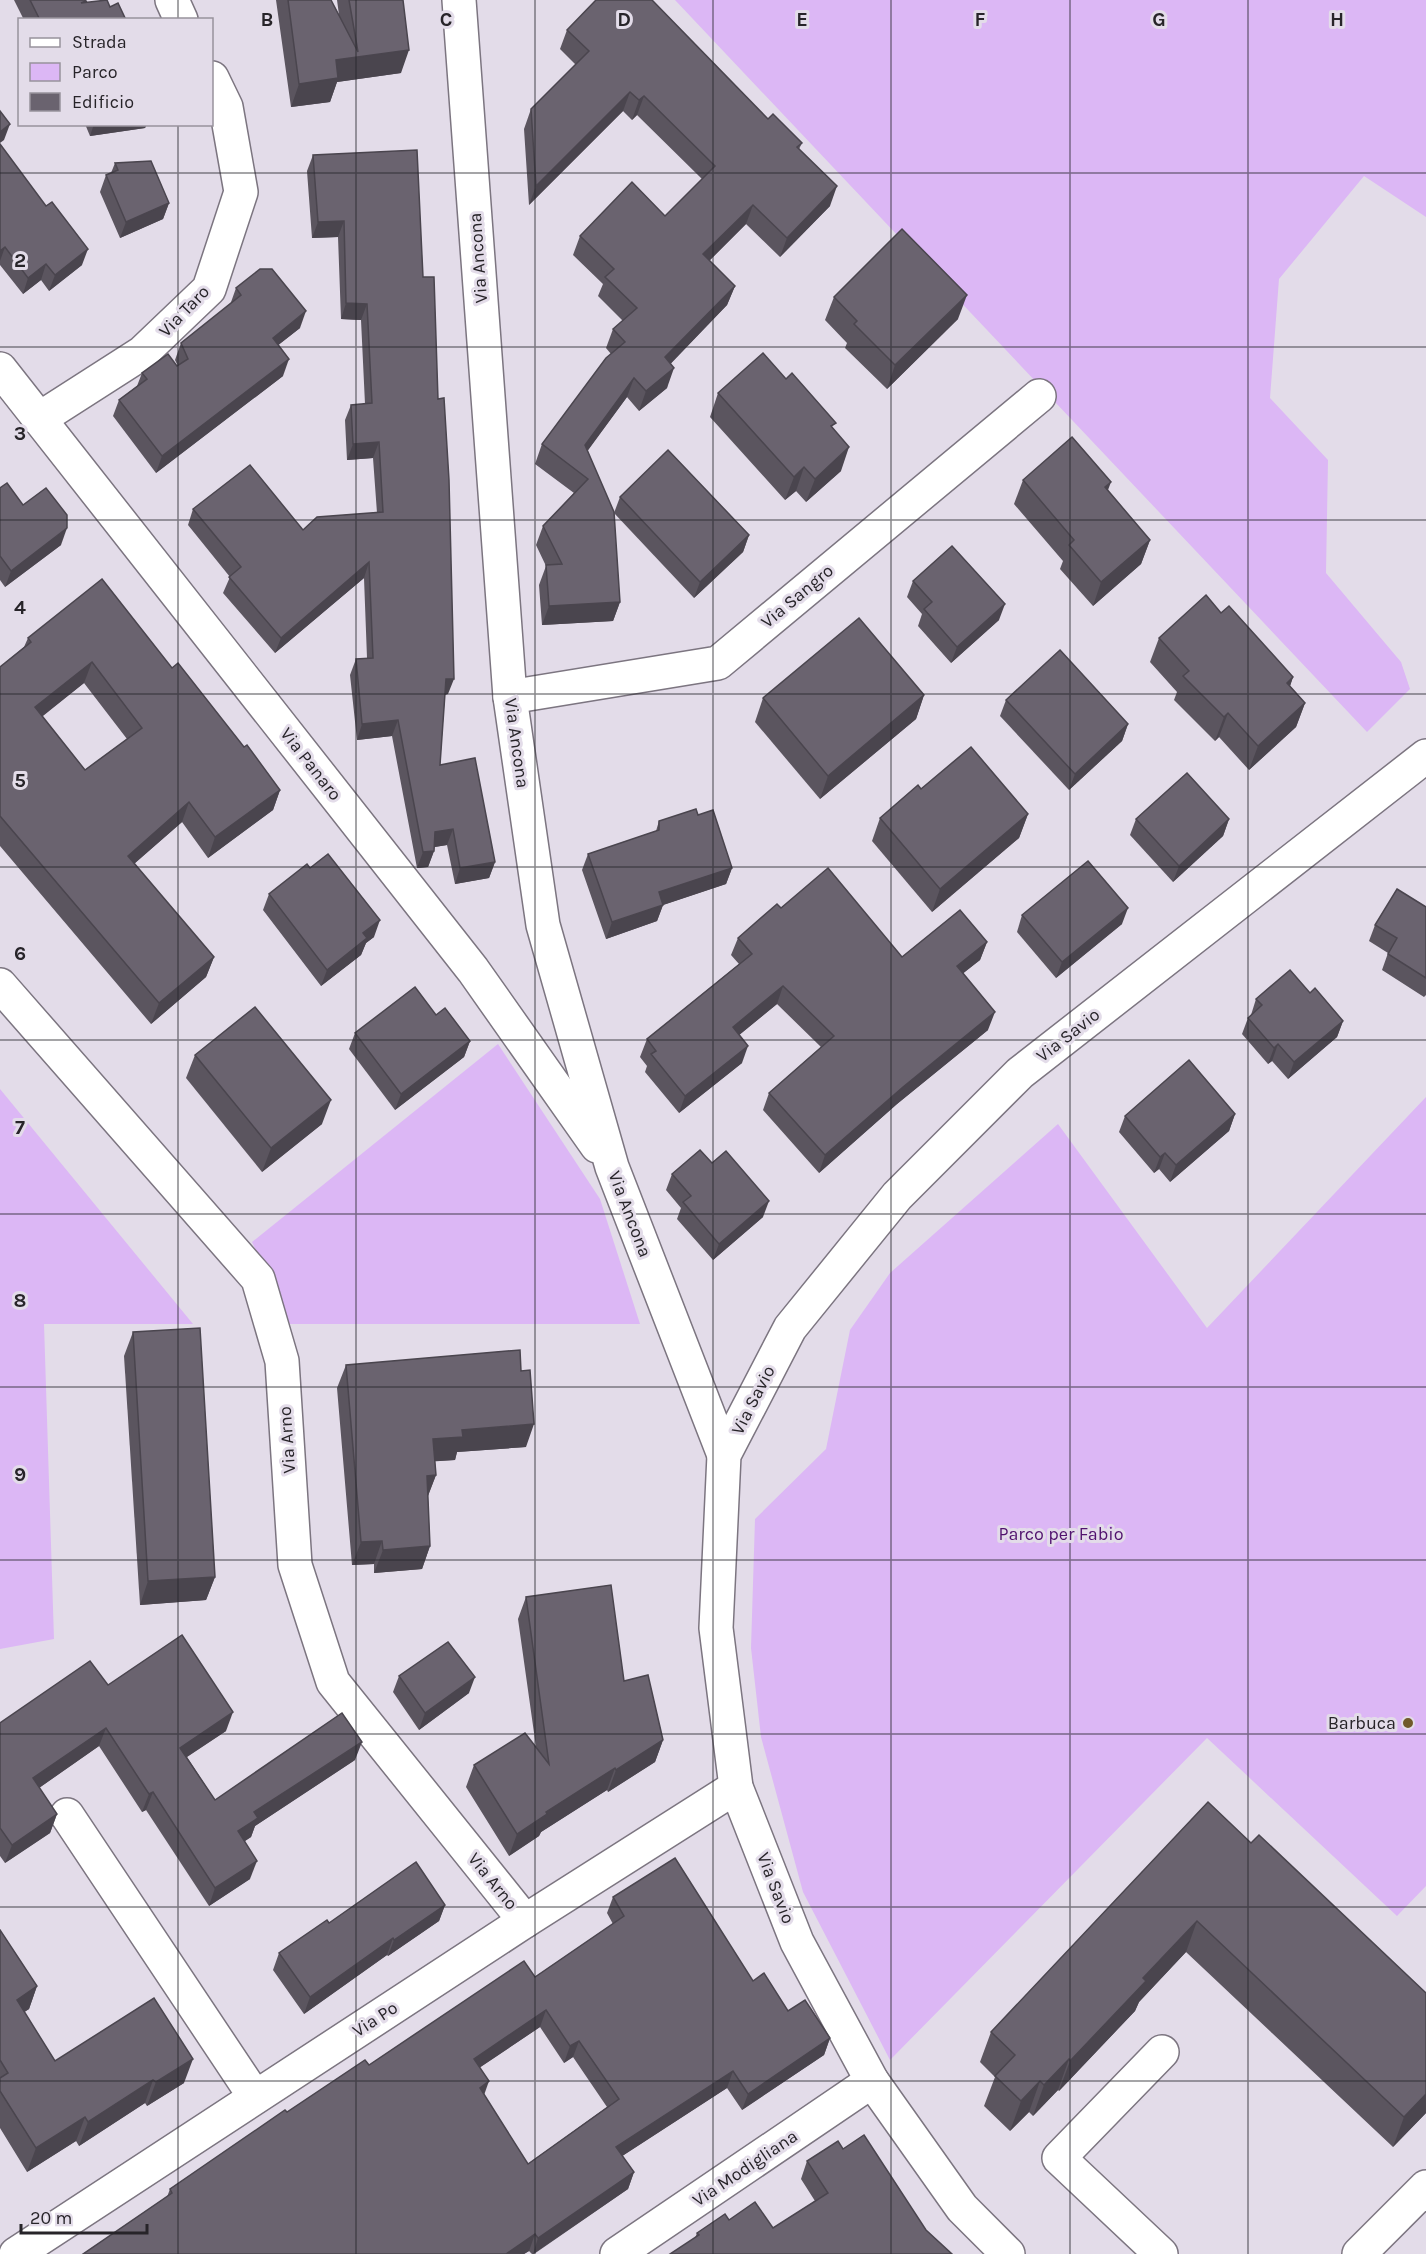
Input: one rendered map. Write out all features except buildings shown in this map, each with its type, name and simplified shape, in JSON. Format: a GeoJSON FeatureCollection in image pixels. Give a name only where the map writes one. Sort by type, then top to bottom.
{"type":"FeatureCollection","features":[{"type":"Feature","properties":{"kind":"street"},"geometry":{"type":"LineString","coordinates":[[172,0],[181,18]]}},
{"type":"Feature","properties":{"kind":"street","name":"Via Ancona"},"geometry":{"type":"LineString","coordinates":[[459,0],[510,697],[543,925],[612,1167],[724,1455]]}},
{"type":"Feature","properties":{"kind":"street","name":"Via Taro"},"geometry":{"type":"LineString","coordinates":[[39,419],[142,353],[209,289],[241,192],[226,107],[213,80]]}},
{"type":"Feature","properties":{"kind":"street","name":"Via Panaro"},"geometry":{"type":"LineString","coordinates":[[0,369],[473,970],[612,1167]]}},
{"type":"Feature","properties":{"kind":"street","name":"Via Sangro"},"geometry":{"type":"LineString","coordinates":[[510,697],[718,663],[1039,396]]}},
{"type":"Feature","properties":{"kind":"street","name":"Via Savio"},"geometry":{"type":"LineString","coordinates":[[1008,2254],[962,2208],[872,2081],[797,1942],[736,1787],[717,1628],[724,1455],[790,1328],[897,1196],[1020,1072],[1426,756]]}},
{"type":"Feature","properties":{"kind":"street","name":"Via Arno"},"geometry":{"type":"LineString","coordinates":[[0,985],[258,1278],[282,1361],[295,1565],[333,1682],[525,1921]]}},
{"type":"Feature","properties":{"kind":"street","name":"Via Po"},"geometry":{"type":"LineString","coordinates":[[16,2254],[525,1921],[736,1787]]}},
{"type":"Feature","properties":{"kind":"street"},"geometry":{"type":"LineString","coordinates":[[67,1815],[255,2097]]}},
{"type":"Feature","properties":{"kind":"street"},"geometry":{"type":"LineString","coordinates":[[1161,2254],[1059,2158],[1162,2052]]}},
{"type":"Feature","properties":{"kind":"street","name":"Via Modigliana"},"geometry":{"type":"LineString","coordinates":[[617,2254],[872,2081]]}},
{"type":"Feature","properties":{"kind":"street"},"geometry":{"type":"LineString","coordinates":[[1359,2254],[1426,2187]]}},
{"type":"Feature","properties":{"kind":"green space"},"geometry":{"type":"Polygon","coordinates":[[[675,0],[1426,0],[1426,217],[1364,176],[1279,279],[1270,398],[1328,460],[1326,573],[1401,662],[1410,689],[1367,732],[675,0]]]}},
{"type":"Feature","properties":{"kind":"green space"},"geometry":{"type":"Polygon","coordinates":[[[498,1044],[600,1199],[640,1324],[290,1324],[252,1242],[498,1044]]]}},
{"type":"Feature","properties":{"kind":"green space"},"geometry":{"type":"Polygon","coordinates":[[[0,1089],[193,1324],[44,1324],[54,1639],[0,1649],[0,1089]]]}},
{"type":"Feature","properties":{"kind":"green space","name":"Parco per Fabio"},"geometry":{"type":"Polygon","coordinates":[[[1426,1097],[1426,1886],[1397,1916],[1207,1738],[890,2060],[803,1892],[761,1737],[751,1648],[755,1519],[826,1449],[850,1330],[890,1273],[1058,1124],[1207,1328],[1426,1097]]]}},
{"type":"Feature","properties":{"kind":"place","name":"Barbuca"},"geometry":{"type":"Point","coordinates":[1408,1723]}}]}
